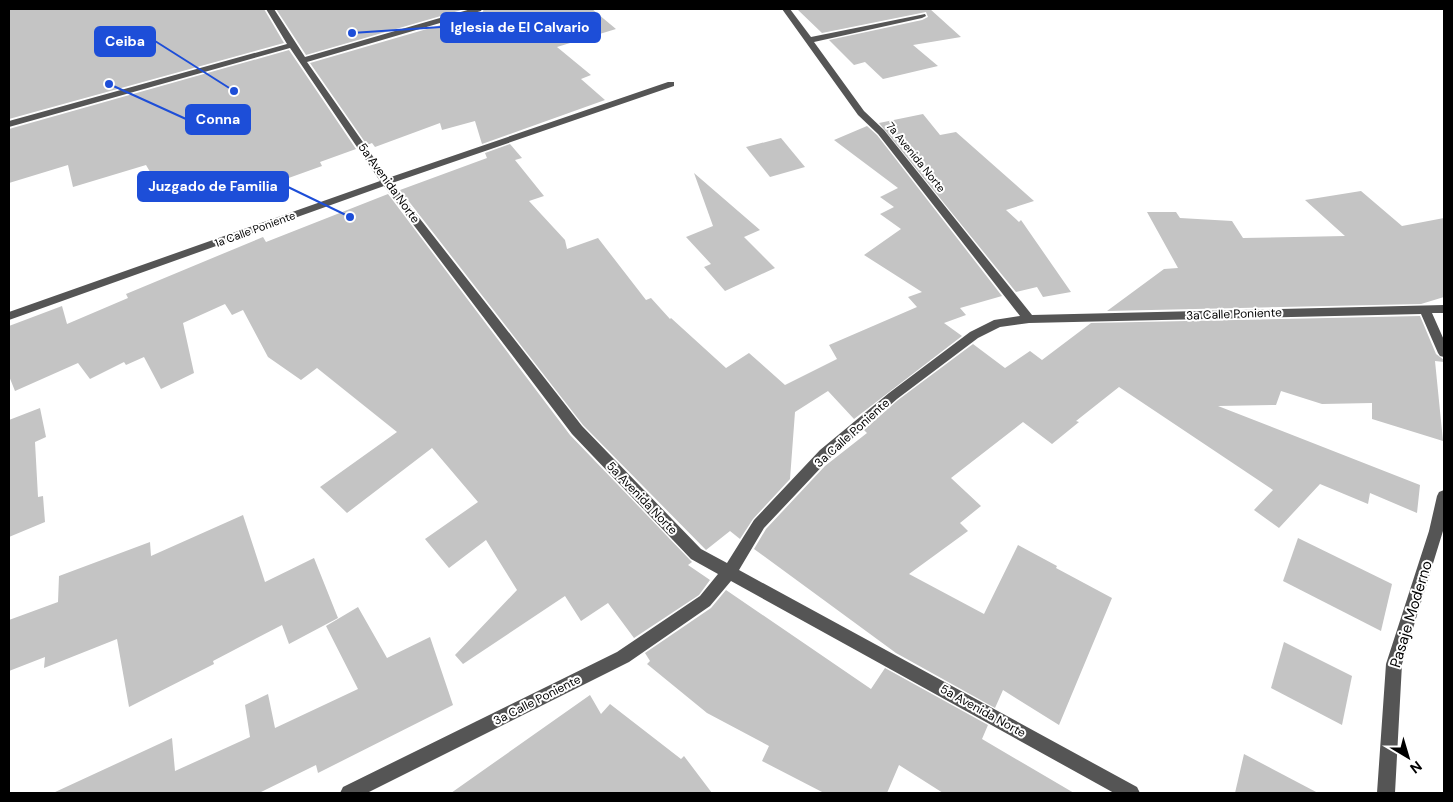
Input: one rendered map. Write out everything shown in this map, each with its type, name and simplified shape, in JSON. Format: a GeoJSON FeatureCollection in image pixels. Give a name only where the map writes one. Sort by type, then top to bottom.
{"type":"FeatureCollection","features":[{"type":"Feature","properties":{"kind":"street","name":"5a Avenida Norte"},"geometry":{"type":"LineString","coordinates":[[270,9],[292,45],[386,182],[577,430],[696,554],[1131,793]]}},
{"type":"Feature","properties":{"kind":"street"},"geometry":{"type":"LineString","coordinates":[[304,60],[478,9]]}},
{"type":"Feature","properties":{"kind":"street","name":"7a Avenida Norte"},"geometry":{"type":"LineString","coordinates":[[786,9],[861,113],[881,132],[1029,319]]}},
{"type":"Feature","properties":{"kind":"street"},"geometry":{"type":"LineString","coordinates":[[810,40],[922,16]]}},
{"type":"Feature","properties":{"kind":"street"},"geometry":{"type":"LineString","coordinates":[[9,124],[292,45]]}},
{"type":"Feature","properties":{"kind":"street","name":"1a Calle Poniente"},"geometry":{"type":"LineString","coordinates":[[9,316],[386,182],[671,84]]}},
{"type":"Feature","properties":{"kind":"street"},"geometry":{"type":"LineString","coordinates":[[1424,308],[1444,353]]}},
{"type":"Feature","properties":{"kind":"street","name":"3a Calle Poniente"},"geometry":{"type":"LineString","coordinates":[[349,793],[623,657],[705,601],[730,571],[759,524],[826,454],[894,396],[974,335],[998,323],[1029,319],[1444,309]]}},
{"type":"Feature","properties":{"kind":"street","name":"Pasaje Moderno"},"geometry":{"type":"LineString","coordinates":[[1386,793],[1394,664],[1436,531],[1444,496]]}},
{"type":"Feature","properties":{"kind":"building"},"geometry":{"type":"Polygon","coordinates":[[[9,9],[264,9],[284,43],[9,119],[9,9]]]}},
{"type":"Feature","properties":{"kind":"building"},"geometry":{"type":"Polygon","coordinates":[[[276,9],[465,9],[306,55],[276,9]]]}},
{"type":"Feature","properties":{"kind":"building"},"geometry":{"type":"Polygon","coordinates":[[[484,9],[592,9],[616,29],[557,47],[591,75],[581,79],[605,100],[482,144],[475,121],[442,130],[440,123],[375,147],[372,143],[367,145],[310,63],[482,13],[484,9]]]}},
{"type":"Feature","properties":{"kind":"building"},"geometry":{"type":"Polygon","coordinates":[[[797,9],[930,9],[961,37],[913,45],[938,66],[883,79],[865,62],[854,65],[829,40],[922,20],[928,17],[926,12],[822,33],[797,9]]]}},
{"type":"Feature","properties":{"kind":"building"},"geometry":{"type":"Polygon","coordinates":[[[289,50],[356,149],[320,162],[322,166],[228,202],[221,192],[208,197],[200,184],[169,196],[162,186],[159,187],[146,165],[73,187],[68,165],[9,183],[9,129],[289,50]]]}},
{"type":"Feature","properties":{"kind":"building"},"geometry":{"type":"Polygon","coordinates":[[[923,114],[940,135],[956,132],[1034,201],[1006,210],[1019,222],[1021,220],[1071,292],[1043,297],[1037,287],[1016,292],[879,123],[923,114]]]}},
{"type":"Feature","properties":{"kind":"building"},"geometry":{"type":"Polygon","coordinates":[[[867,126],[877,135],[1002,296],[960,308],[966,315],[944,323],[962,336],[854,419],[828,391],[795,412],[790,479],[753,519],[740,539],[730,531],[706,550],[583,425],[400,190],[487,158],[485,153],[510,144],[522,158],[515,160],[544,196],[529,201],[565,240],[567,249],[598,238],[646,300],[651,298],[670,319],[726,368],[749,353],[785,385],[837,359],[829,345],[917,307],[908,297],[922,292],[864,255],[901,229],[880,214],[894,207],[880,197],[898,188],[834,140],[867,126]]]}},
{"type":"Feature","properties":{"kind":"building"},"geometry":{"type":"Polygon","coordinates":[[[781,138],[805,167],[770,177],[746,147],[781,138]]]}},
{"type":"Feature","properties":{"kind":"building"},"geometry":{"type":"Polygon","coordinates":[[[694,173],[760,230],[744,237],[775,268],[725,291],[704,267],[711,264],[686,237],[713,226],[694,173]]]}},
{"type":"Feature","properties":{"kind":"building"},"geometry":{"type":"Polygon","coordinates":[[[1361,191],[1402,226],[1444,218],[1444,297],[1421,304],[1107,311],[1164,269],[1178,268],[1147,212],[1176,212],[1180,218],[1232,221],[1243,238],[1345,236],[1305,200],[1361,191]]]}},
{"type":"Feature","properties":{"kind":"building"},"geometry":{"type":"Polygon","coordinates":[[[388,194],[570,435],[692,562],[688,565],[710,580],[699,595],[634,638],[608,603],[581,621],[565,596],[463,664],[455,655],[517,590],[486,540],[449,568],[425,539],[478,502],[432,448],[347,513],[320,487],[397,432],[317,368],[301,380],[268,357],[243,310],[232,315],[225,304],[183,323],[194,373],[161,389],[144,357],[126,365],[124,362],[90,379],[78,363],[15,391],[9,376],[9,326],[62,306],[67,324],[128,298],[126,294],[263,237],[266,242],[388,194]]]}},
{"type":"Feature","properties":{"kind":"building"},"geometry":{"type":"Polygon","coordinates":[[[1420,316],[1436,354],[1444,360],[1444,362],[1435,361],[1443,441],[1372,419],[1372,403],[1322,404],[1281,391],[1276,405],[1218,406],[1420,485],[1417,513],[1370,493],[1368,504],[1320,484],[1279,528],[1254,510],[1273,490],[1119,387],[1076,421],[1079,422],[1052,444],[1023,422],[951,478],[981,506],[960,523],[968,531],[909,574],[984,614],[1018,545],[1112,598],[1059,725],[1003,690],[995,708],[896,653],[754,549],[766,529],[825,466],[867,433],[864,430],[898,400],[973,344],[1005,368],[1030,351],[1042,360],[1091,323],[1420,316]]]}},
{"type":"Feature","properties":{"kind":"building"},"geometry":{"type":"Polygon","coordinates":[[[40,408],[46,437],[35,442],[38,497],[43,496],[45,522],[9,537],[9,420],[40,408]]]}},
{"type":"Feature","properties":{"kind":"building"},"geometry":{"type":"Polygon","coordinates":[[[243,515],[265,582],[314,558],[338,618],[289,644],[282,625],[213,661],[214,664],[129,707],[117,639],[44,668],[45,657],[9,671],[9,620],[58,602],[59,576],[150,542],[151,556],[243,515]]]}},
{"type":"Feature","properties":{"kind":"building"},"geometry":{"type":"Polygon","coordinates":[[[1298,538],[1392,584],[1381,631],[1283,581],[1298,538]]]}},
{"type":"Feature","properties":{"kind":"building"},"geometry":{"type":"Polygon","coordinates":[[[726,590],[871,689],[885,668],[988,725],[982,739],[1074,793],[943,793],[899,765],[887,793],[824,793],[762,761],[769,746],[707,713],[647,664],[650,661],[645,653],[711,608],[726,590]]]}},
{"type":"Feature","properties":{"kind":"building"},"geometry":{"type":"Polygon","coordinates":[[[358,607],[387,658],[430,637],[453,705],[318,773],[316,765],[259,793],[53,793],[172,738],[175,771],[250,737],[245,705],[268,694],[275,728],[358,689],[326,626],[358,607]]]}},
{"type":"Feature","properties":{"kind":"building"},"geometry":{"type":"Polygon","coordinates":[[[1284,642],[1352,676],[1342,725],[1271,688],[1284,642]]]}},
{"type":"Feature","properties":{"kind":"building"},"geometry":{"type":"Polygon","coordinates":[[[590,695],[601,714],[610,704],[681,759],[684,756],[712,793],[451,793],[590,695]]]}},
{"type":"Feature","properties":{"kind":"building"},"geometry":{"type":"Polygon","coordinates":[[[1244,754],[1318,793],[1235,793],[1244,754]]]}},
{"type":"Feature","properties":{"kind":"place","name":"Iglesia de El Calvario"},"geometry":{"type":"Point","coordinates":[352,33]}},
{"type":"Feature","properties":{"kind":"place","name":"Conna"},"geometry":{"type":"Point","coordinates":[109,84]}},
{"type":"Feature","properties":{"kind":"place","name":"Ceiba"},"geometry":{"type":"Point","coordinates":[234,91]}},
{"type":"Feature","properties":{"kind":"place","name":"Juzgado de Familia"},"geometry":{"type":"Point","coordinates":[350,217]}}]}
